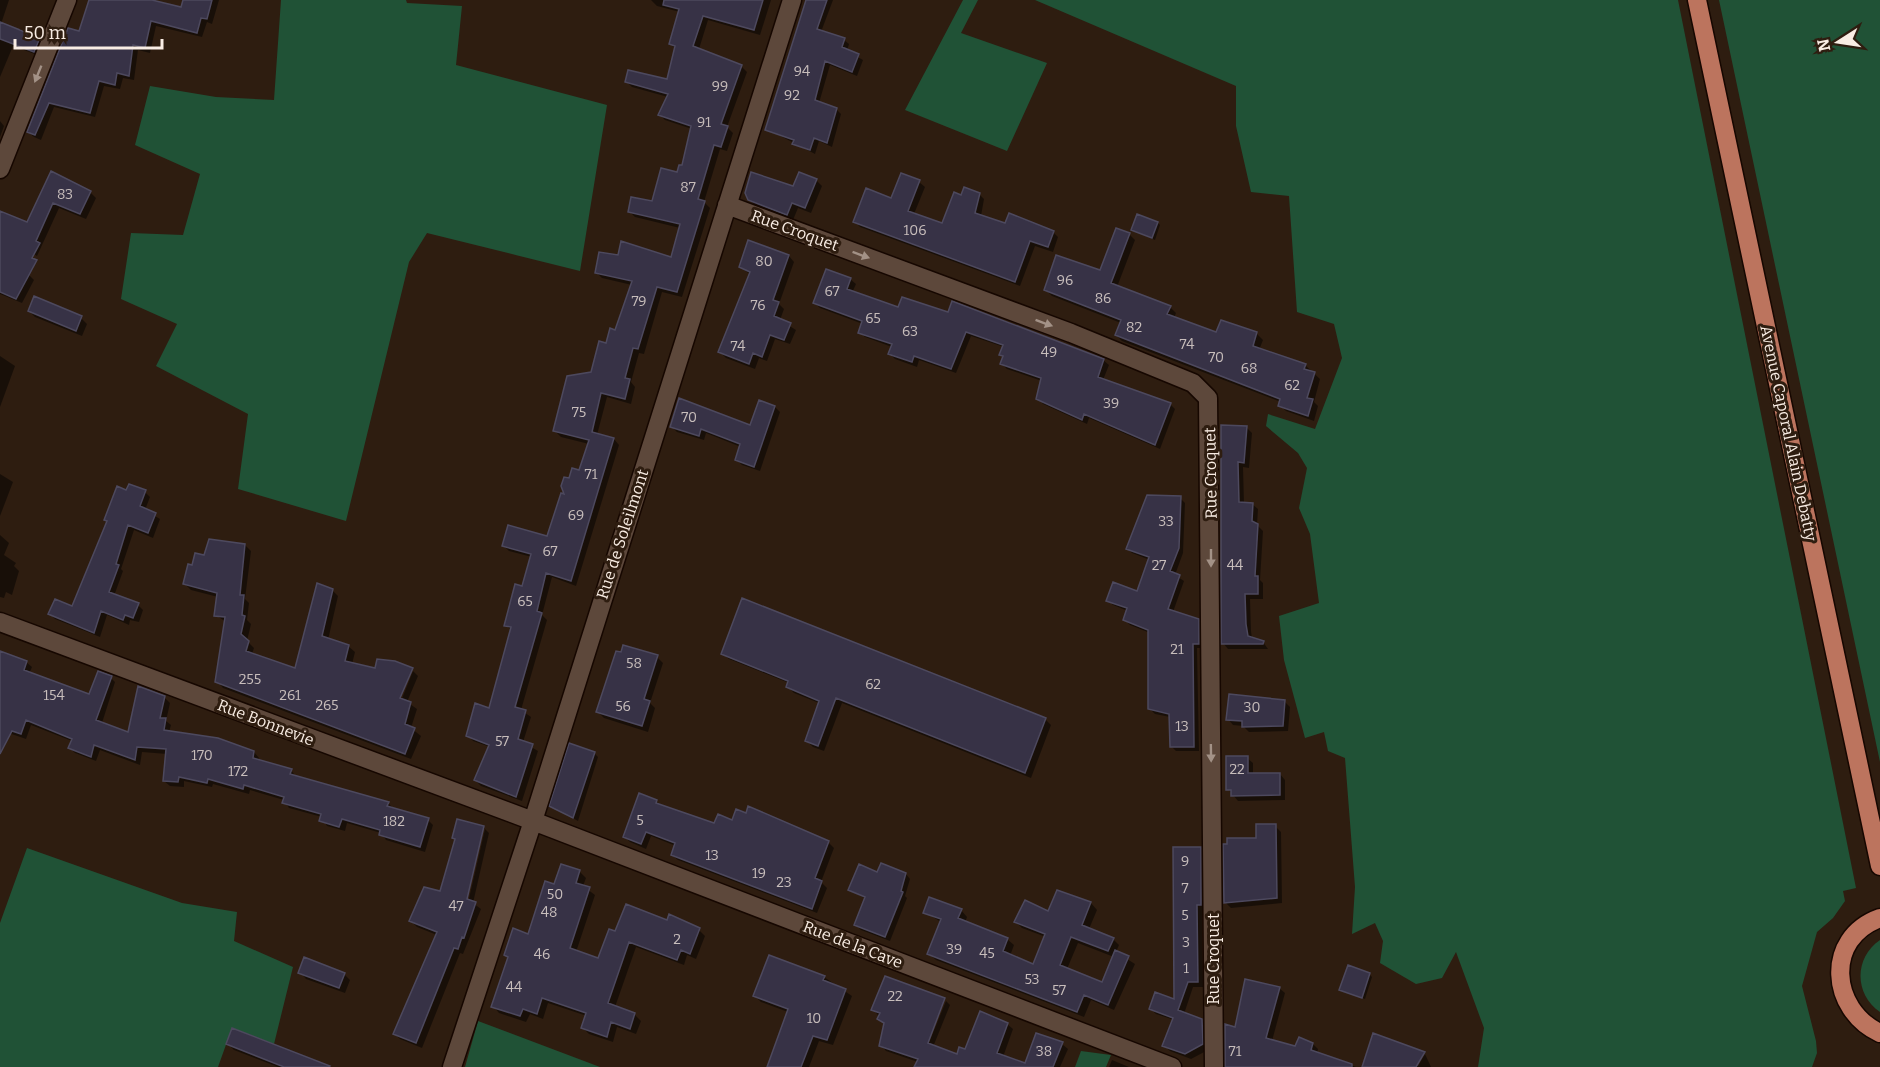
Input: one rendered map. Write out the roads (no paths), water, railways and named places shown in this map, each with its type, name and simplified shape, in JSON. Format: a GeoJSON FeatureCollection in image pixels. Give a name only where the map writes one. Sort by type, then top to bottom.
{"type":"FeatureCollection","features":[{"type":"Feature","properties":{"kind":"main road","name":"Avenue Caporal Alain Debatty"},"geometry":{"type":"LineString","coordinates":[[1697,0],[1880,866]]}},
{"type":"Feature","properties":{"kind":"main road"},"geometry":{"type":"LineString","coordinates":[[1880,918],[1856,934],[1844,952],[1840,972],[1842,993],[1851,1012],[1867,1027],[1880,1033]]}},
{"type":"Feature","properties":{"kind":"street"},"geometry":{"type":"LineString","coordinates":[[0,169],[67,0]]}},
{"type":"Feature","properties":{"kind":"street","name":"Rue de Soleilmont"},"geometry":{"type":"LineString","coordinates":[[452,1067],[533,821],[792,0]]}},
{"type":"Feature","properties":{"kind":"street","name":"Rue Croquet"},"geometry":{"type":"LineString","coordinates":[[727,205],[1071,333],[1193,383],[1208,398],[1214,1067]]}},
{"type":"Feature","properties":{"kind":"street","name":"Rue Bonnevie"},"geometry":{"type":"LineString","coordinates":[[0,622],[533,821]]}},
{"type":"Feature","properties":{"kind":"street","name":"Rue de la Cave"},"geometry":{"type":"LineString","coordinates":[[533,821],[1172,1067]]}}]}
